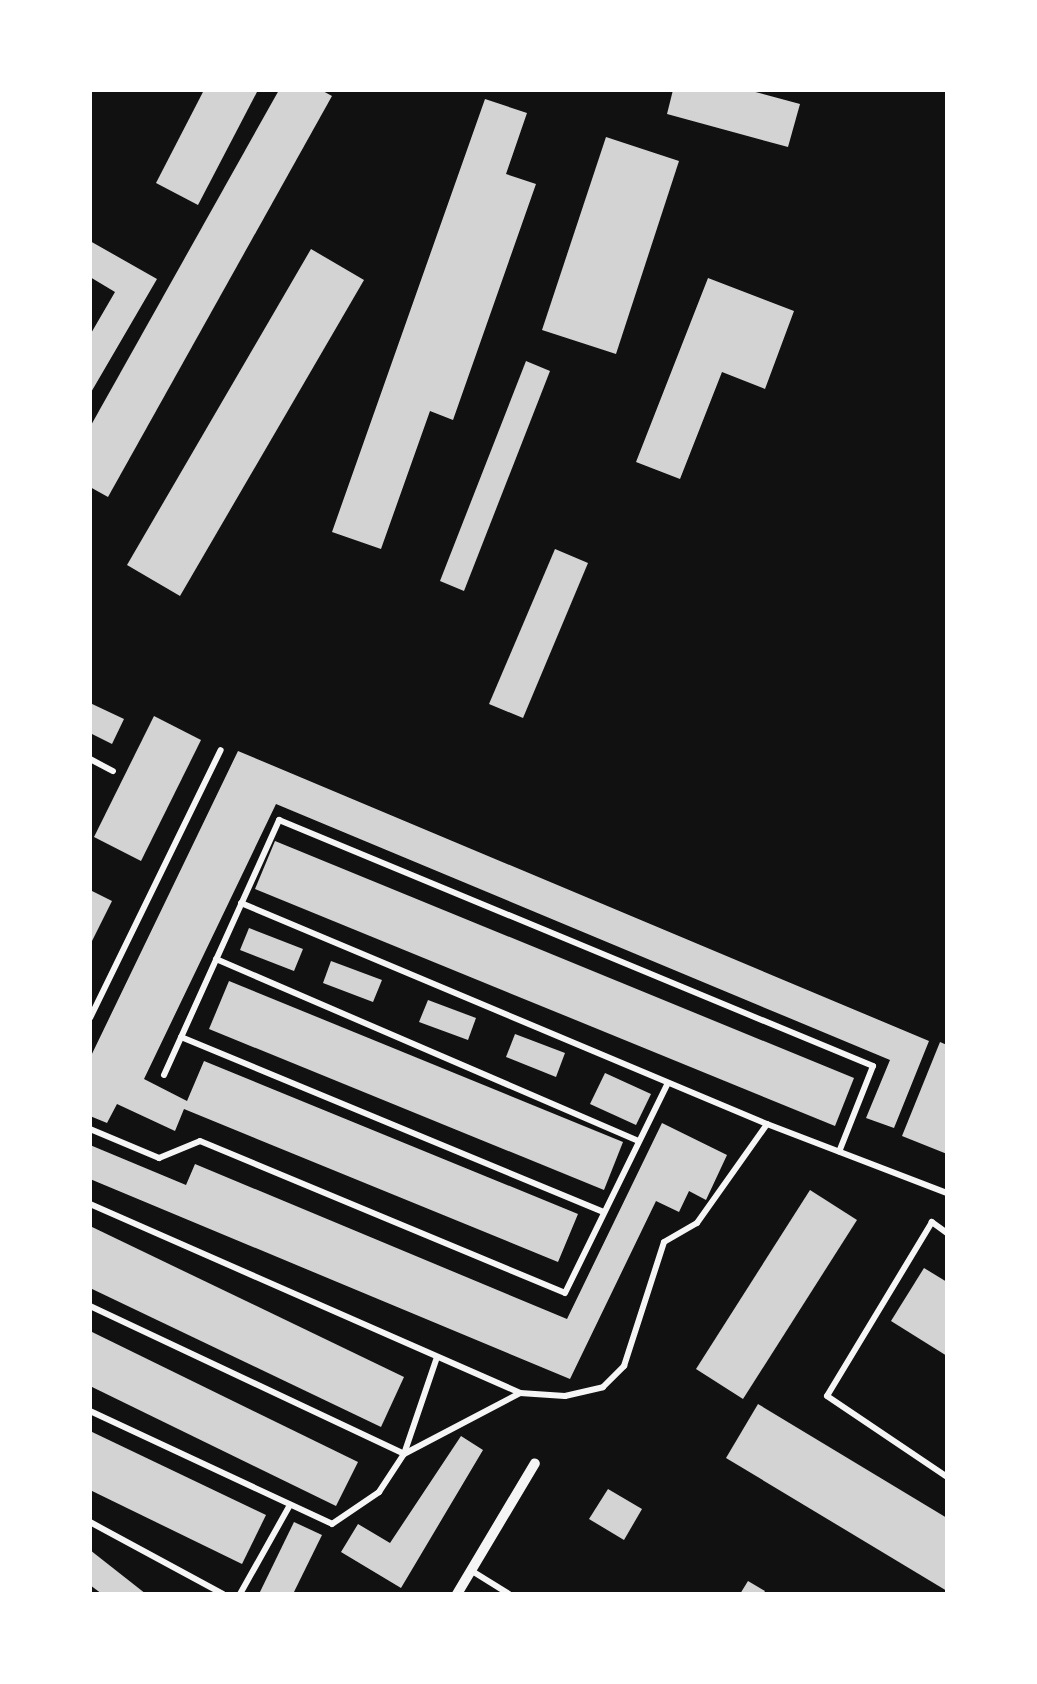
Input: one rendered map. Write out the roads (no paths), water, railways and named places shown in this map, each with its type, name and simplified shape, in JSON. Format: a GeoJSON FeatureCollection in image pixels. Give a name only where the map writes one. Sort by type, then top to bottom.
{"type":"FeatureCollection","features":[{"type":"Feature","properties":{"kind":"street"},"geometry":{"type":"LineString","coordinates":[[456,1594],[535,1463]]}},
{"type":"Feature","properties":{"kind":"lane"},"geometry":{"type":"LineString","coordinates":[[90,1018],[221,750]]}},
{"type":"Feature","properties":{"kind":"lane"},"geometry":{"type":"LineString","coordinates":[[90,759],[113,770]]}},
{"type":"Feature","properties":{"kind":"lane"},"geometry":{"type":"LineString","coordinates":[[164,1075],[279,820],[873,1066],[839,1152]]}},
{"type":"Feature","properties":{"kind":"lane"},"geometry":{"type":"LineString","coordinates":[[241,903],[767,1124],[947,1193]]}},
{"type":"Feature","properties":{"kind":"lane"},"geometry":{"type":"LineString","coordinates":[[216,959],[640,1141]]}},
{"type":"Feature","properties":{"kind":"lane"},"geometry":{"type":"LineString","coordinates":[[181,1037],[603,1212]]}},
{"type":"Feature","properties":{"kind":"lane"},"geometry":{"type":"LineString","coordinates":[[90,1129],[158,1158],[200,1141],[565,1294],[668,1083]]}},
{"type":"Feature","properties":{"kind":"lane"},"geometry":{"type":"LineString","coordinates":[[90,1204],[520,1393],[565,1396],[603,1387],[624,1366],[664,1242],[697,1223],[767,1124]]}},
{"type":"Feature","properties":{"kind":"lane"},"geometry":{"type":"LineString","coordinates":[[947,1233],[932,1222],[828,1396],[947,1477]]}},
{"type":"Feature","properties":{"kind":"lane"},"geometry":{"type":"LineString","coordinates":[[90,1306],[404,1454]]}},
{"type":"Feature","properties":{"kind":"lane"},"geometry":{"type":"LineString","coordinates":[[90,1411],[332,1524],[380,1492],[404,1454],[437,1357]]}},
{"type":"Feature","properties":{"kind":"lane"},"geometry":{"type":"LineString","coordinates":[[404,1454],[520,1393]]}},
{"type":"Feature","properties":{"kind":"lane"},"geometry":{"type":"LineString","coordinates":[[240,1594],[290,1504]]}},
{"type":"Feature","properties":{"kind":"lane"},"geometry":{"type":"LineString","coordinates":[[90,1522],[223,1594]]}},
{"type":"Feature","properties":{"kind":"lane"},"geometry":{"type":"LineString","coordinates":[[470,1571],[510,1594]]}}]}
